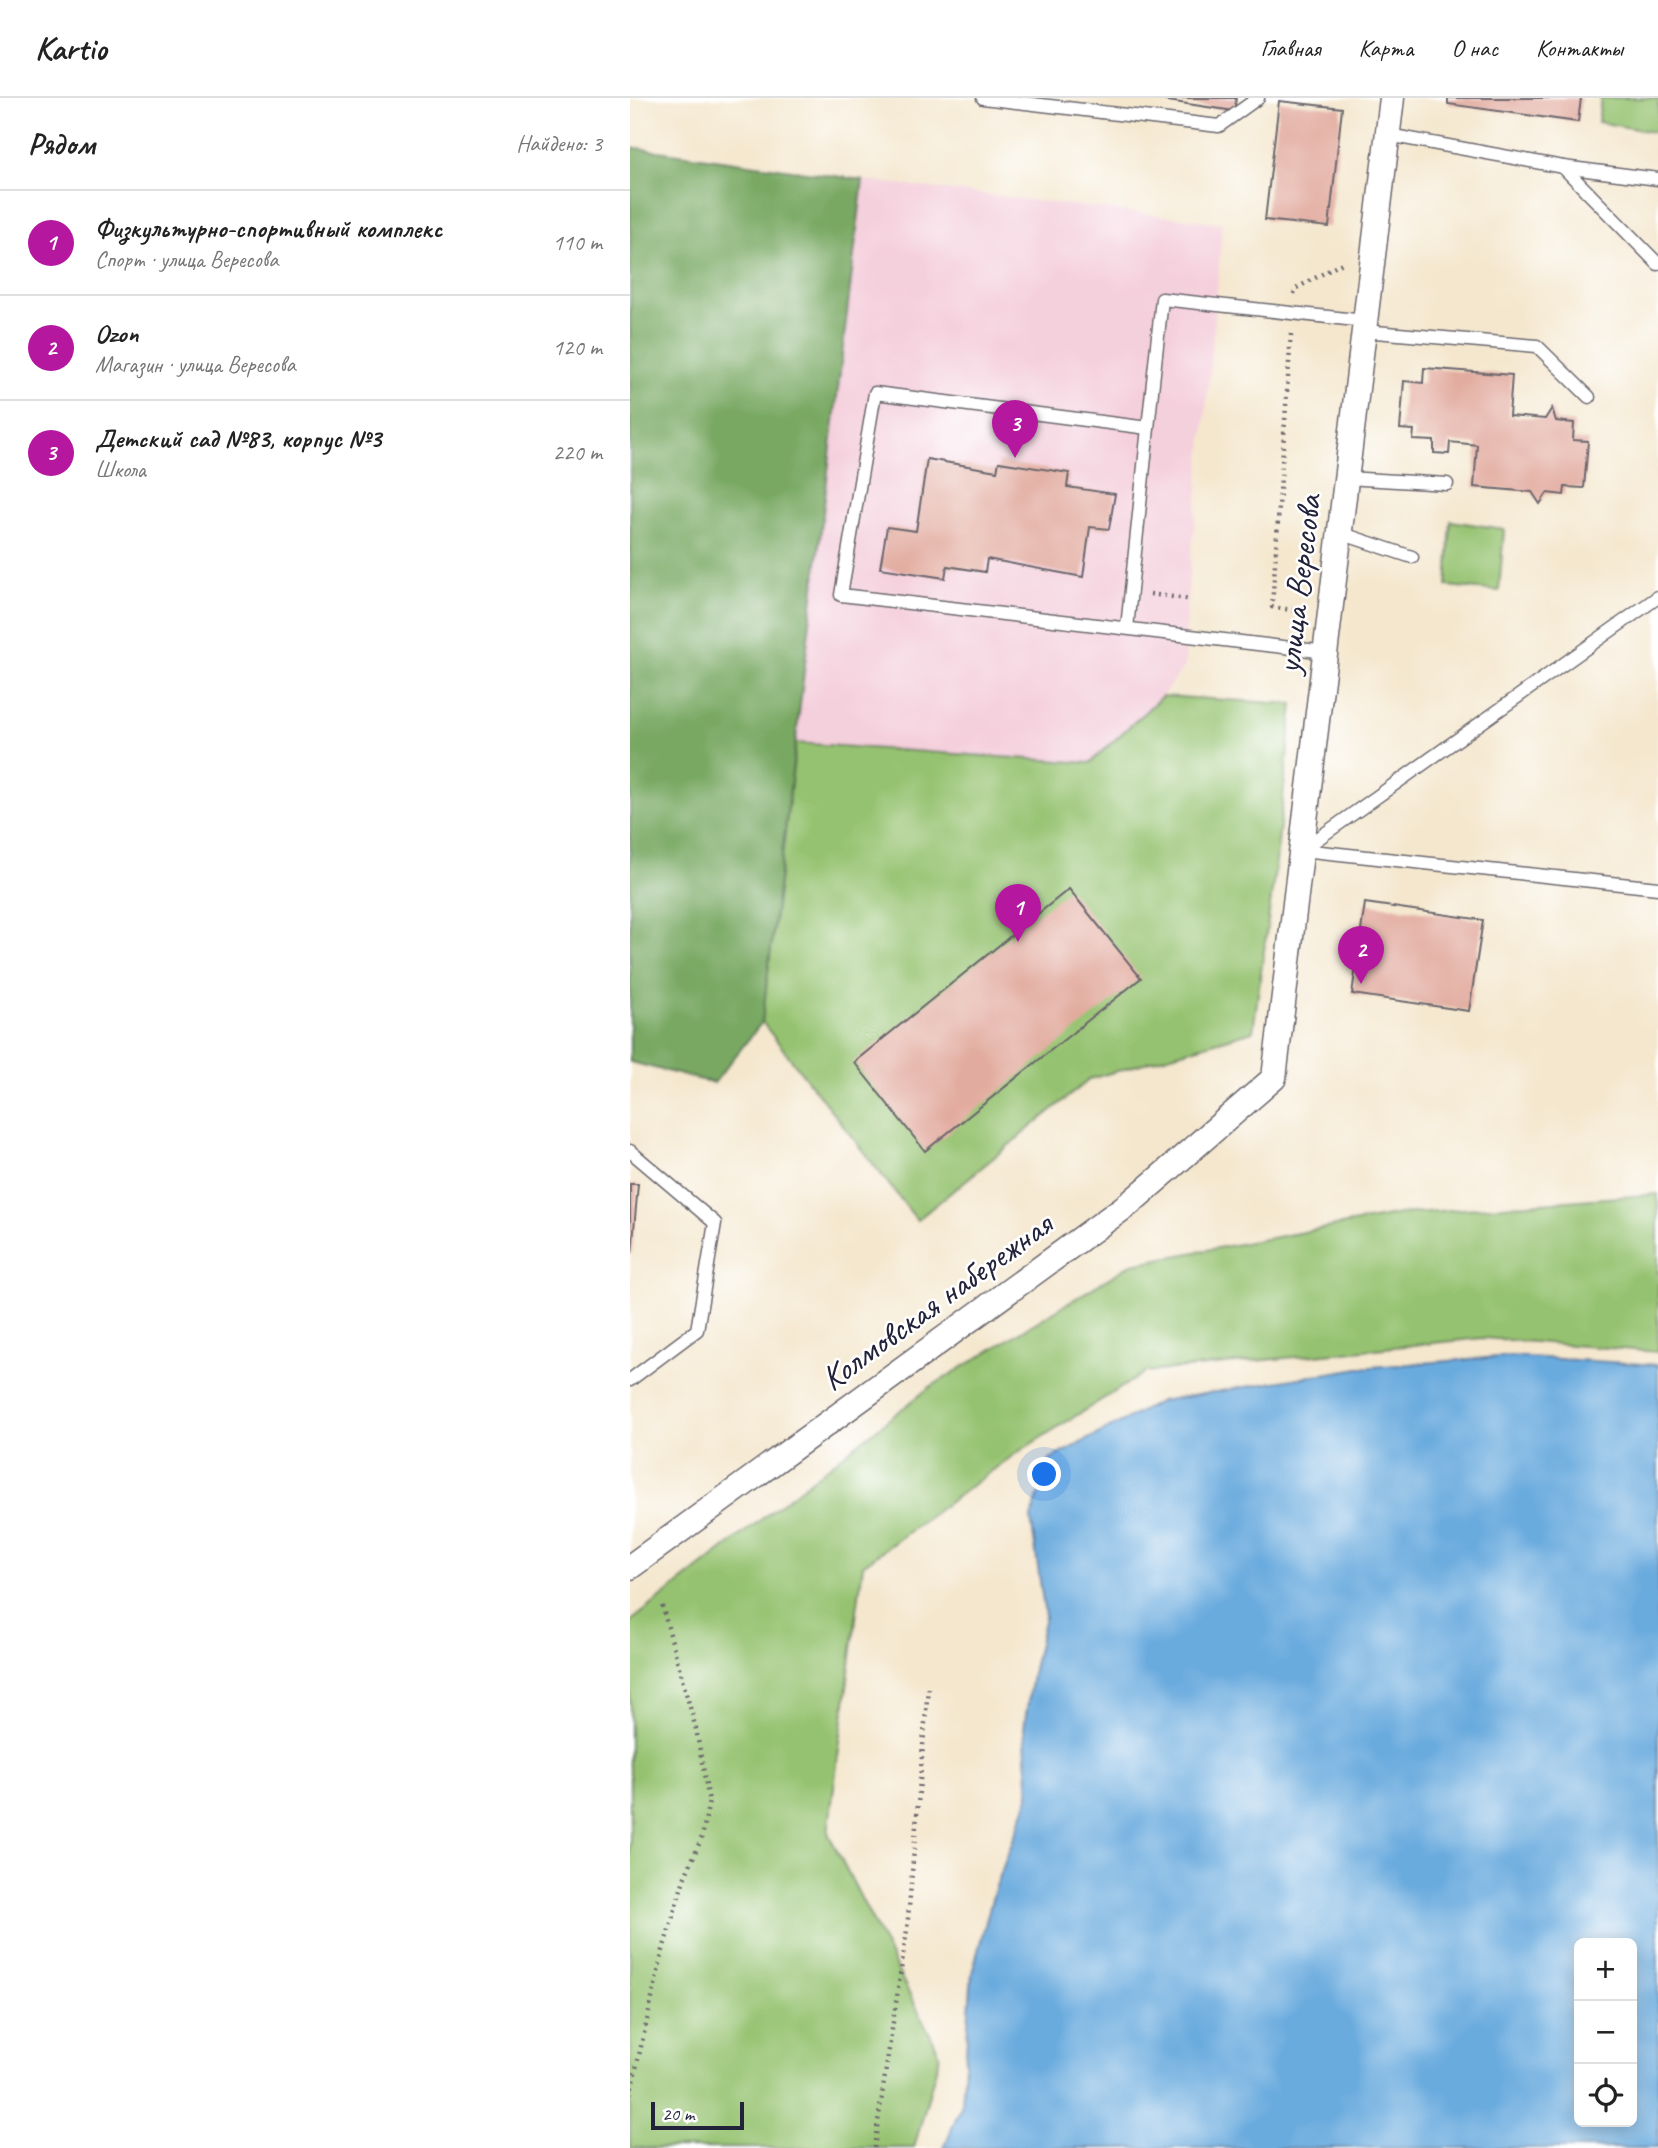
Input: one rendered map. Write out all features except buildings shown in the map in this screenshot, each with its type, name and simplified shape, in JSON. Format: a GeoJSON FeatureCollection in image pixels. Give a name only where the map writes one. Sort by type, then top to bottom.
{"type":"FeatureCollection","features":[{"type":"Feature","properties":{"kind":"street","name":"улица Вересова"},"geometry":{"type":"LineString","coordinates":[[1274,1078],[1392,98]]}},
{"type":"Feature","properties":{"kind":"street","name":"Колмовская набережная"},"geometry":{"type":"LineString","coordinates":[[630,1567],[1130,1203],[1274,1078]]}},
{"type":"Feature","properties":{"kind":"lane"},"geometry":{"type":"LineString","coordinates":[[984,98],[1219,126],[1258,98]]}},
{"type":"Feature","properties":{"kind":"lane"},"geometry":{"type":"LineString","coordinates":[[1388,135],[1563,167],[1658,179]]}},
{"type":"Feature","properties":{"kind":"lane"},"geometry":{"type":"LineString","coordinates":[[1563,167],[1658,264]]}},
{"type":"Feature","properties":{"kind":"lane"},"geometry":{"type":"LineString","coordinates":[[1127,628],[1162,299],[1537,346],[1589,397]]}},
{"type":"Feature","properties":{"kind":"lane"},"geometry":{"type":"LineString","coordinates":[[1148,428],[875,393],[841,595],[1325,652]]}},
{"type":"Feature","properties":{"kind":"lane"},"geometry":{"type":"LineString","coordinates":[[1346,478],[1447,484]]}},
{"type":"Feature","properties":{"kind":"lane"},"geometry":{"type":"LineString","coordinates":[[1340,533],[1412,557]]}},
{"type":"Feature","properties":{"kind":"lane"},"geometry":{"type":"LineString","coordinates":[[1302,850],[1658,597]]}},
{"type":"Feature","properties":{"kind":"lane"},"geometry":{"type":"LineString","coordinates":[[1302,850],[1658,888]]}},
{"type":"Feature","properties":{"kind":"lane"},"geometry":{"type":"LineString","coordinates":[[630,1152],[715,1223],[697,1330],[630,1380]]}},
{"type":"Feature","properties":{"kind":"path"},"geometry":{"type":"LineString","coordinates":[[1272,607],[1295,289],[1344,262],[1346,248]]}},
{"type":"Feature","properties":{"kind":"path"},"geometry":{"type":"LineString","coordinates":[[1131,592],[1187,599]]}},
{"type":"Feature","properties":{"kind":"path"},"geometry":{"type":"LineString","coordinates":[[630,2095],[663,1950],[684,1879],[702,1837],[709,1801],[696,1729],[661,1602]]}},
{"type":"Feature","properties":{"kind":"path"},"geometry":{"type":"LineString","coordinates":[[874,2148],[907,1930],[928,1688]]}},
{"type":"Feature","properties":{"kind":"shaded area"},"geometry":{"type":"Polygon","coordinates":[[[863,180],[1222,223],[1187,599],[1185,666],[1162,696],[1090,763],[796,743],[863,180]]]}},
{"type":"Feature","properties":{"kind":"green space"},"geometry":{"type":"Polygon","coordinates":[[[1601,98],[1658,98],[1658,133],[1598,122],[1601,98]]]}},
{"type":"Feature","properties":{"kind":"green space"},"geometry":{"type":"Polygon","coordinates":[[[630,147],[863,180],[762,1022],[714,1083],[630,1062],[630,147]]]}},
{"type":"Feature","properties":{"kind":"green space"},"geometry":{"type":"Polygon","coordinates":[[[1451,521],[1504,529],[1499,591],[1447,586],[1451,521]]]}},
{"type":"Feature","properties":{"kind":"green space"},"geometry":{"type":"Polygon","coordinates":[[[1162,696],[1293,704],[1276,862],[1253,1031],[1090,1079],[917,1220],[762,1022],[796,743],[1090,763],[1162,696]]]}},
{"type":"Feature","properties":{"kind":"green space"},"geometry":{"type":"Polygon","coordinates":[[[1658,1194],[1658,1352],[1483,1338],[1146,1372],[1015,1454],[863,1565],[828,1833],[940,2054],[914,2148],[630,2148],[630,1622],[930,1387],[1132,1264],[1400,1214],[1658,1194]]]}},
{"type":"Feature","properties":{"kind":"water"},"geometry":{"type":"Polygon","coordinates":[[[1511,1356],[1658,1365],[1658,2148],[944,2148],[962,2103],[972,1973],[994,1892],[1029,1796],[1024,1728],[1045,1616],[1031,1518],[1050,1459],[1161,1401],[1359,1368],[1511,1356]]]}},
{"type":"Feature","properties":{"kind":"place","name":"Детский сад №83, корпус №3"},"geometry":{"type":"Point","coordinates":[1015,458]}},
{"type":"Feature","properties":{"kind":"place","name":"Физкультурно-спортивный комплекс"},"geometry":{"type":"Point","coordinates":[1018,942]}},
{"type":"Feature","properties":{"kind":"place","name":"Ozon"},"geometry":{"type":"Point","coordinates":[1361,984]}}]}
